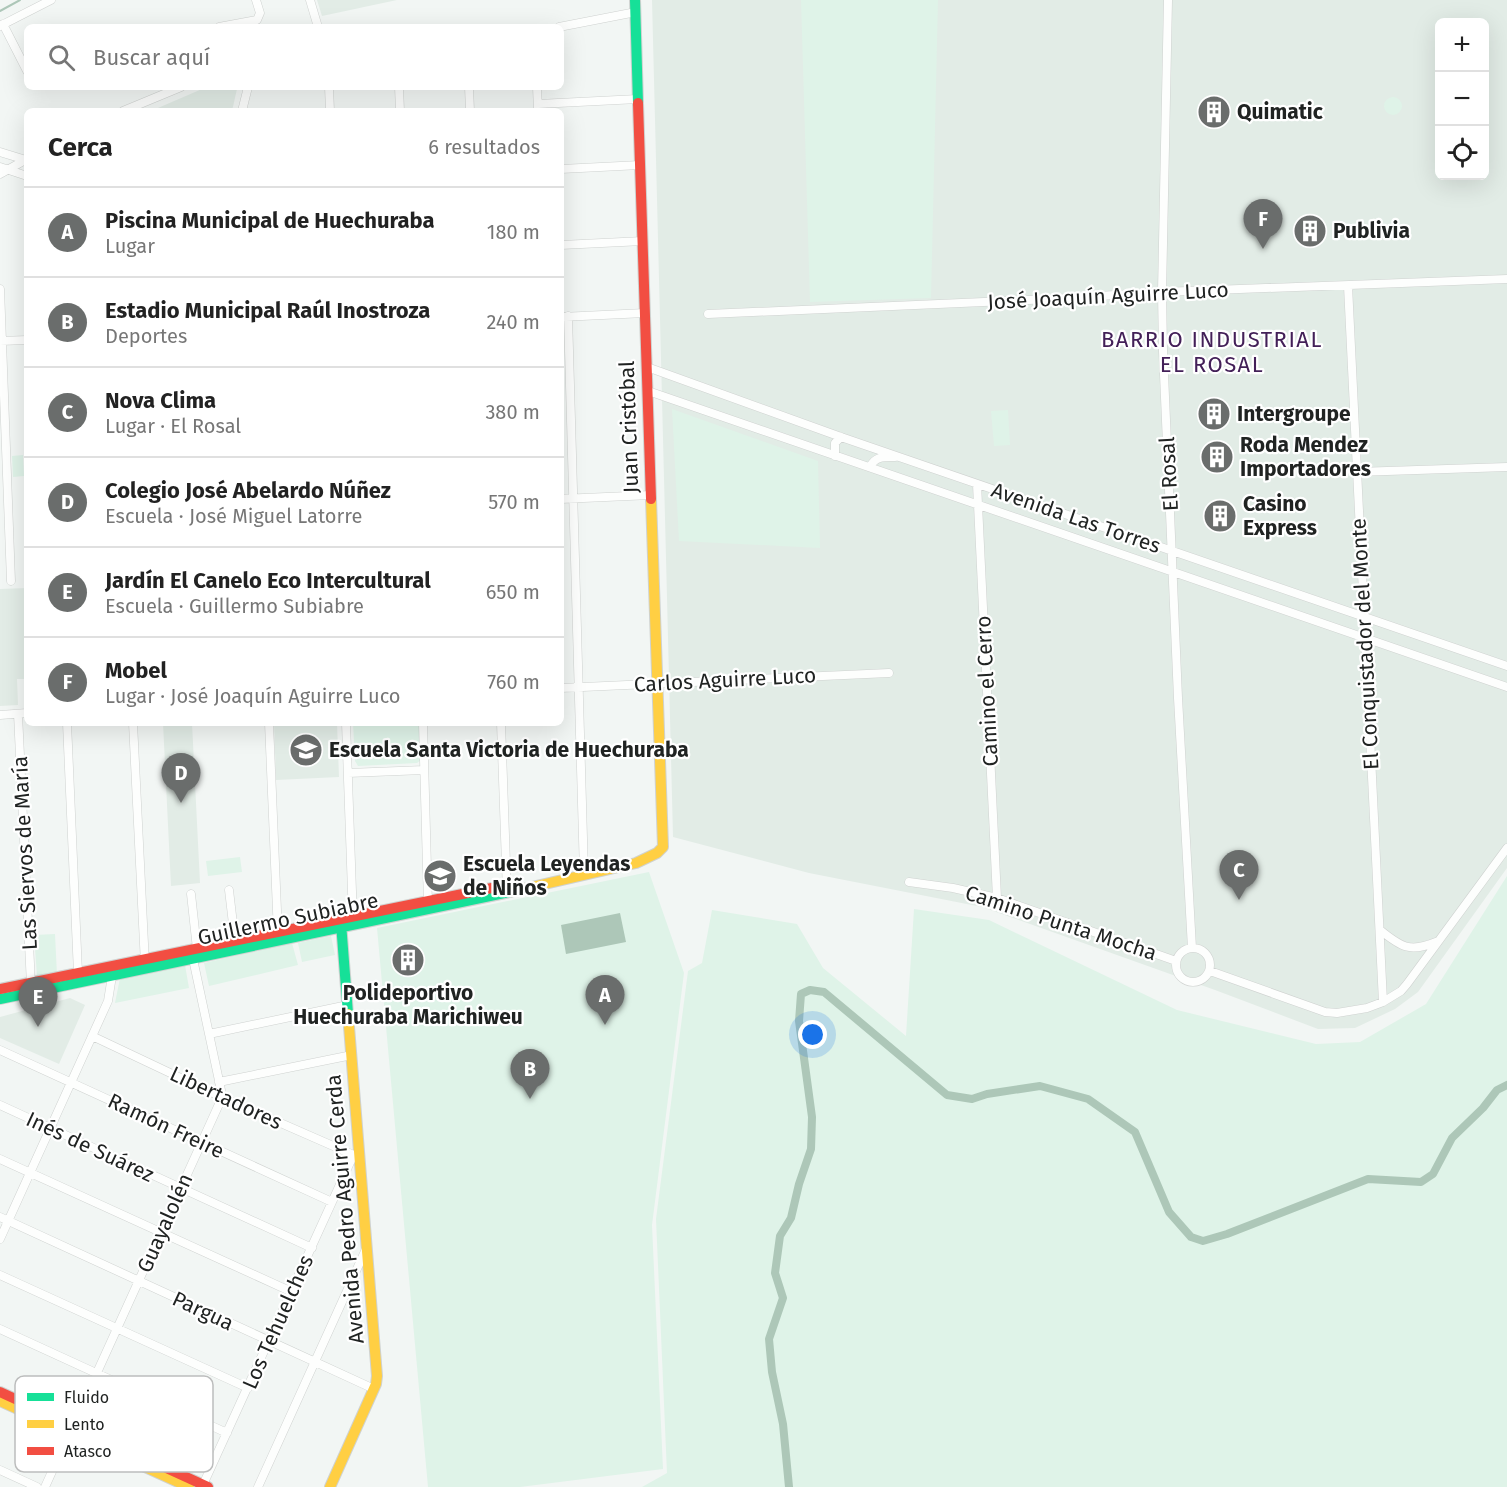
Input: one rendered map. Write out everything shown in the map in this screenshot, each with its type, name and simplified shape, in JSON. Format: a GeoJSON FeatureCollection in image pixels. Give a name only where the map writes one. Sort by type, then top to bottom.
{"type":"FeatureCollection","features":[{"type":"Feature","properties":{"kind":"street"},"geometry":{"type":"LineString","coordinates":[[24,65],[1,25],[51,0]]}},
{"type":"Feature","properties":{"kind":"street"},"geometry":{"type":"LineString","coordinates":[[235,24],[256,20],[260,13],[256,0]]}},
{"type":"Feature","properties":{"kind":"street"},"geometry":{"type":"LineString","coordinates":[[310,0],[317,24]]}},
{"type":"Feature","properties":{"kind":"street","name":"Juan Cristóbal"},"geometry":{"type":"LineString","coordinates":[[635,0],[663,848],[660,853]]}},
{"type":"Feature","properties":{"kind":"street","name":"El Rosal"},"geometry":{"type":"LineString","coordinates":[[1168,0],[1162,292],[1172,552],[1192,948]]}},
{"type":"Feature","properties":{"kind":"street"},"geometry":{"type":"LineString","coordinates":[[564,26],[636,12]]}},
{"type":"Feature","properties":{"kind":"street"},"geometry":{"type":"LineString","coordinates":[[130,108],[175,90]]}},
{"type":"Feature","properties":{"kind":"street"},"geometry":{"type":"LineString","coordinates":[[243,108],[247,90]]}},
{"type":"Feature","properties":{"kind":"street"},"geometry":{"type":"LineString","coordinates":[[329,90],[330,108]]}},
{"type":"Feature","properties":{"kind":"street"},"geometry":{"type":"LineString","coordinates":[[399,90],[400,108]]}},
{"type":"Feature","properties":{"kind":"street"},"geometry":{"type":"LineString","coordinates":[[469,90],[470,108]]}},
{"type":"Feature","properties":{"kind":"street"},"geometry":{"type":"LineString","coordinates":[[537,90],[538,108],[638,99]]}},
{"type":"Feature","properties":{"kind":"street"},"geometry":{"type":"LineString","coordinates":[[0,152],[24,159]]}},
{"type":"Feature","properties":{"kind":"street"},"geometry":{"type":"LineString","coordinates":[[0,174],[4,168],[24,161]]}},
{"type":"Feature","properties":{"kind":"street"},"geometry":{"type":"LineString","coordinates":[[564,169],[640,165]]}},
{"type":"Feature","properties":{"kind":"street"},"geometry":{"type":"LineString","coordinates":[[4,168],[24,175]]}},
{"type":"Feature","properties":{"kind":"street"},"geometry":{"type":"LineString","coordinates":[[564,245],[643,241]]}},
{"type":"Feature","properties":{"kind":"street","name":"José Joaquín Aguirre Luco"},"geometry":{"type":"LineString","coordinates":[[708,314],[1042,300],[1162,292],[1507,279]]}},
{"type":"Feature","properties":{"kind":"street","name":"El Conquistador del Monte"},"geometry":{"type":"LineString","coordinates":[[1348,286],[1383,1002]]}},
{"type":"Feature","properties":{"kind":"street"},"geometry":{"type":"LineString","coordinates":[[0,289],[11,581]]}},
{"type":"Feature","properties":{"kind":"street"},"geometry":{"type":"LineString","coordinates":[[584,873],[565,316],[645,313]]}},
{"type":"Feature","properties":{"kind":"street"},"geometry":{"type":"LineString","coordinates":[[1,341],[24,340]]}},
{"type":"Feature","properties":{"kind":"street","name":"Avenida Las Torres"},"geometry":{"type":"LineString","coordinates":[[647,367],[841,437],[1507,666]]}},
{"type":"Feature","properties":{"kind":"street","name":"Avenida Las Torres"},"geometry":{"type":"LineString","coordinates":[[648,391],[1507,687]]}},
{"type":"Feature","properties":{"kind":"street"},"geometry":{"type":"LineString","coordinates":[[835,456],[835,443],[841,437]]}},
{"type":"Feature","properties":{"kind":"street"},"geometry":{"type":"LineString","coordinates":[[870,467],[878,458],[900,457]]}},
{"type":"Feature","properties":{"kind":"street"},"geometry":{"type":"LineString","coordinates":[[1357,472],[1507,467]]}},
{"type":"Feature","properties":{"kind":"street","name":"Camino el Cerro"},"geometry":{"type":"LineString","coordinates":[[977,484],[997,898]]}},
{"type":"Feature","properties":{"kind":"street"},"geometry":{"type":"LineString","coordinates":[[564,499],[651,495]]}},
{"type":"Feature","properties":{"kind":"street","name":"Carlos Aguirre Luco"},"geometry":{"type":"LineString","coordinates":[[564,688],[889,673]]}},
{"type":"Feature","properties":{"kind":"street"},"geometry":{"type":"LineString","coordinates":[[0,714],[23,713]]}},
{"type":"Feature","properties":{"kind":"street","name":"Las Siervos de María"},"geometry":{"type":"LineString","coordinates":[[23,713],[31,988]]}},
{"type":"Feature","properties":{"kind":"street"},"geometry":{"type":"LineString","coordinates":[[68,726],[78,973]]}},
{"type":"Feature","properties":{"kind":"street"},"geometry":{"type":"LineString","coordinates":[[133,726],[145,964]]}},
{"type":"Feature","properties":{"kind":"street"},"geometry":{"type":"LineString","coordinates":[[269,726],[278,936]]}},
{"type":"Feature","properties":{"kind":"street"},"geometry":{"type":"LineString","coordinates":[[346,726],[353,921]]}},
{"type":"Feature","properties":{"kind":"street"},"geometry":{"type":"LineString","coordinates":[[423,726],[428,905]]}},
{"type":"Feature","properties":{"kind":"street"},"geometry":{"type":"LineString","coordinates":[[501,726],[507,888]]}},
{"type":"Feature","properties":{"kind":"street"},"geometry":{"type":"LineString","coordinates":[[348,773],[424,770]]}},
{"type":"Feature","properties":{"kind":"street"},"geometry":{"type":"LineString","coordinates":[[1210,971],[1325,1011],[1349,1012],[1383,1002],[1401,991],[1507,848]]}},
{"type":"Feature","properties":{"kind":"street","name":"Guillermo Subiabre"},"geometry":{"type":"LineString","coordinates":[[0,999],[78,973],[145,964],[507,888],[572,879],[584,873],[649,860],[660,853]]}},
{"type":"Feature","properties":{"kind":"street","name":"Camino Punta Mocha"},"geometry":{"type":"LineString","coordinates":[[909,882],[953,888],[997,898],[1176,962]]}},
{"type":"Feature","properties":{"kind":"street"},"geometry":{"type":"LineString","coordinates":[[230,890],[235,941]]}},
{"type":"Feature","properties":{"kind":"street"},"geometry":{"type":"LineString","coordinates":[[191,894],[195,954],[221,1097]]}},
{"type":"Feature","properties":{"kind":"street","name":"Avenida Pedro Aguirre Cerda"},"geometry":{"type":"LineString","coordinates":[[330,1487],[374,1389],[377,1376],[357,1156],[352,1055],[341,923]]}},
{"type":"Feature","properties":{"kind":"street"},"geometry":{"type":"LineString","coordinates":[[1380,930],[1395,942],[1406,947],[1421,948],[1437,942]]}},
{"type":"Feature","properties":{"kind":"street","name":"Guillermo Subiabre"},"geometry":{"type":"LineString","coordinates":[[195,954],[235,941],[278,936]]}},
{"type":"Feature","properties":{"kind":"street"},"geometry":{"type":"LineString","coordinates":[[1192,948],[1207,954],[1211,965],[1210,971],[1203,980],[1192,983],[1181,978],[1176,962],[1182,952],[1192,948]]}},
{"type":"Feature","properties":{"kind":"street","name":"Guillermo Subiabre"},"geometry":{"type":"LineString","coordinates":[[0,989],[31,988],[112,976],[145,964]]}},
{"type":"Feature","properties":{"kind":"street"},"geometry":{"type":"LineString","coordinates":[[0,1239],[4,1219],[30,1173],[109,999],[112,976]]}},
{"type":"Feature","properties":{"kind":"street"},"geometry":{"type":"LineString","coordinates":[[209,1034],[348,1005]]}},
{"type":"Feature","properties":{"kind":"street","name":"Libertadores"},"geometry":{"type":"LineString","coordinates":[[92,1036],[221,1097],[357,1156]]}},
{"type":"Feature","properties":{"kind":"street","name":"Ramón Freire"},"geometry":{"type":"LineString","coordinates":[[0,1050],[332,1202]]}},
{"type":"Feature","properties":{"kind":"street"},"geometry":{"type":"LineString","coordinates":[[219,1082],[352,1055]]}},
{"type":"Feature","properties":{"kind":"street","name":"Guayalolén"},"geometry":{"type":"LineString","coordinates":[[96,1376],[221,1097]]}},
{"type":"Feature","properties":{"kind":"street","name":"Inés de Suárez"},"geometry":{"type":"LineString","coordinates":[[0,1105],[312,1248]]}},
{"type":"Feature","properties":{"kind":"street","name":"Los Tehuelches"},"geometry":{"type":"LineString","coordinates":[[213,1467],[332,1202],[357,1156]]}},
{"type":"Feature","properties":{"kind":"street"},"geometry":{"type":"LineString","coordinates":[[0,1159],[292,1292]]}},
{"type":"Feature","properties":{"kind":"street","name":"Pargua"},"geometry":{"type":"LineString","coordinates":[[4,1219],[374,1389]]}},
{"type":"Feature","properties":{"kind":"street"},"geometry":{"type":"LineString","coordinates":[[258,1487],[367,1248]]}},
{"type":"Feature","properties":{"kind":"street"},"geometry":{"type":"LineString","coordinates":[[0,1275],[248,1388]]}},
{"type":"Feature","properties":{"kind":"street"},"geometry":{"type":"LineString","coordinates":[[0,1329],[104,1376]]}},
{"type":"Feature","properties":{"kind":"street"},"geometry":{"type":"LineString","coordinates":[[0,1392],[15,1400]]}},
{"type":"Feature","properties":{"kind":"street"},"geometry":{"type":"LineString","coordinates":[[0,1401],[15,1407]]}},
{"type":"Feature","properties":{"kind":"street"},"geometry":{"type":"LineString","coordinates":[[213,1427],[227,1433]]}},
{"type":"Feature","properties":{"kind":"street"},"geometry":{"type":"LineString","coordinates":[[0,1470],[37,1487]]}},
{"type":"Feature","properties":{"kind":"street","name":"Guayalolén"},"geometry":{"type":"LineString","coordinates":[[45,1487],[52,1472]]}},
{"type":"Feature","properties":{"kind":"street"},"geometry":{"type":"LineString","coordinates":[[159,1472],[189,1487]]}},
{"type":"Feature","properties":{"kind":"street"},"geometry":{"type":"LineString","coordinates":[[172,1472],[205,1486]]}},
{"type":"Feature","properties":{"kind":"street","name":"Los Tehuelches"},"geometry":{"type":"LineString","coordinates":[[205,1486],[211,1472]]}},
{"type":"Feature","properties":{"kind":"shaded area"},"geometry":{"type":"Polygon","coordinates":[[[317,0],[397,0],[322,16],[317,0]]]}},
{"type":"Feature","properties":{"kind":"shaded area"},"geometry":{"type":"Polygon","coordinates":[[[652,0],[1507,0],[1507,868],[1418,992],[1395,1009],[1355,1028],[1318,1029],[982,907],[809,873],[673,837],[652,0]]]}},
{"type":"Feature","properties":{"kind":"shaded area"},"geometry":{"type":"Polygon","coordinates":[[[801,0],[938,0],[931,298],[810,302],[801,0]]]}},
{"type":"Feature","properties":{"kind":"shaded area"},"geometry":{"type":"Polygon","coordinates":[[[200,90],[237,90],[233,108],[158,108],[200,90]]]}},
{"type":"Feature","properties":{"kind":"shaded area"},"geometry":{"type":"Polygon","coordinates":[[[1393,97],[1399,100],[1402,106],[1399,112],[1393,115],[1387,112],[1384,106],[1387,100],[1393,97]]]}},
{"type":"Feature","properties":{"kind":"shaded area"},"geometry":{"type":"Polygon","coordinates":[[[672,409],[818,461],[820,548],[679,541],[672,409]]]}},
{"type":"Feature","properties":{"kind":"shaded area"},"geometry":{"type":"Polygon","coordinates":[[[1008,410],[1010,445],[994,446],[991,411],[1008,410]]]}},
{"type":"Feature","properties":{"kind":"shaded area"},"geometry":{"type":"Polygon","coordinates":[[[23,455],[24,476],[13,477],[12,456],[23,455]]]}},
{"type":"Feature","properties":{"kind":"shaded area"},"geometry":{"type":"Polygon","coordinates":[[[24,588],[24,679],[17,679],[18,705],[0,706],[0,589],[24,588]]]}},
{"type":"Feature","properties":{"kind":"shaded area"},"geometry":{"type":"Polygon","coordinates":[[[163,726],[192,726],[200,883],[171,886],[163,726]]]}},
{"type":"Feature","properties":{"kind":"shaded area","name":"Escuela Santa Victoria de Huechuraba"},"geometry":{"type":"Polygon","coordinates":[[[274,726],[337,726],[339,777],[276,780],[274,726]]]}},
{"type":"Feature","properties":{"kind":"shaded area"},"geometry":{"type":"Polygon","coordinates":[[[353,726],[420,726],[421,760],[417,763],[358,766],[355,761],[353,726]]]}},
{"type":"Feature","properties":{"kind":"shaded area"},"geometry":{"type":"Polygon","coordinates":[[[240,857],[242,872],[208,876],[206,861],[240,857]]]}},
{"type":"Feature","properties":{"kind":"shaded area"},"geometry":{"type":"Polygon","coordinates":[[[649,872],[684,973],[652,1225],[663,1469],[520,1487],[428,1487],[377,928],[649,872]]]}},
{"type":"Feature","properties":{"kind":"shaded area"},"geometry":{"type":"Polygon","coordinates":[[[1507,876],[1507,1487],[642,1487],[667,1473],[656,1219],[688,971],[702,963],[712,910],[797,924],[823,968],[906,1036],[914,909],[989,920],[1177,1010],[1316,1044],[1360,1042],[1426,1004],[1507,876]]]}},
{"type":"Feature","properties":{"kind":"shaded area"},"geometry":{"type":"Polygon","coordinates":[[[620,913],[626,942],[566,954],[561,925],[620,913]]]}},
{"type":"Feature","properties":{"kind":"shaded area"},"geometry":{"type":"Polygon","coordinates":[[[55,934],[57,975],[37,976],[34,935],[55,934]]]}},
{"type":"Feature","properties":{"kind":"shaded area"},"geometry":{"type":"Polygon","coordinates":[[[331,936],[335,955],[302,962],[298,943],[331,936]]]}},
{"type":"Feature","properties":{"kind":"shaded area"},"geometry":{"type":"Polygon","coordinates":[[[292,943],[298,965],[209,986],[204,963],[292,943]]]}},
{"type":"Feature","properties":{"kind":"shaded area"},"geometry":{"type":"Polygon","coordinates":[[[185,965],[189,988],[115,1003],[120,978],[185,965]]]}},
{"type":"Feature","properties":{"kind":"shaded area"},"geometry":{"type":"Polygon","coordinates":[[[70,998],[85,1005],[59,1064],[0,1038],[0,1017],[70,998]]]}},
{"type":"Feature","properties":{"kind":"waterway"},"geometry":{"type":"LineString","coordinates":[[0,11],[20,0]]}},
{"type":"Feature","properties":{"kind":"waterway"},"geometry":{"type":"LineString","coordinates":[[789,1487],[783,1424],[772,1372],[769,1339],[783,1298],[775,1273],[780,1236],[791,1218],[811,1149],[812,1117],[799,1021],[801,994],[810,990],[824,992],[947,1095],[972,1099],[987,1094],[1040,1086],[1088,1099],[1135,1132],[1169,1212],[1191,1237],[1203,1241],[1227,1234],[1368,1179],[1421,1182],[1433,1174],[1452,1138],[1483,1108],[1497,1090],[1507,1085]]}},
{"type":"Feature","properties":{"kind":"traffic: fast"},"geometry":{"type":"LineString","coordinates":[[635,0],[638,103]]}},
{"type":"Feature","properties":{"kind":"traffic: fast"},"geometry":{"type":"LineString","coordinates":[[0,999],[510,892]]}},
{"type":"Feature","properties":{"kind":"traffic: fast"},"geometry":{"type":"LineString","coordinates":[[341,923],[348,1014]]}},
{"type":"Feature","properties":{"kind":"traffic: slow"},"geometry":{"type":"LineString","coordinates":[[510,892],[636,863],[657,853],[663,847],[651,499]]}},
{"type":"Feature","properties":{"kind":"traffic: slow"},"geometry":{"type":"LineString","coordinates":[[330,1487],[376,1384],[377,1376],[348,1014]]}},
{"type":"Feature","properties":{"kind":"traffic: slow"},"geometry":{"type":"LineString","coordinates":[[0,1401],[15,1408]]}},
{"type":"Feature","properties":{"kind":"traffic: slow"},"geometry":{"type":"LineString","coordinates":[[156,1472],[189,1487]]}},
{"type":"Feature","properties":{"kind":"traffic: jam"},"geometry":{"type":"LineString","coordinates":[[638,103],[651,499]]}},
{"type":"Feature","properties":{"kind":"traffic: jam"},"geometry":{"type":"LineString","coordinates":[[0,989],[492,888]]}},
{"type":"Feature","properties":{"kind":"traffic: jam"},"geometry":{"type":"LineString","coordinates":[[0,1392],[15,1399]]}},
{"type":"Feature","properties":{"kind":"traffic: jam"},"geometry":{"type":"LineString","coordinates":[[175,1472],[208,1487]]}},
{"type":"Feature","properties":{"kind":"place","name":"Quimatic"},"geometry":{"type":"Point","coordinates":[1214,112]}},
{"type":"Feature","properties":{"kind":"place","name":"Publivia"},"geometry":{"type":"Point","coordinates":[1310,231]}},
{"type":"Feature","properties":{"kind":"place","name":"Mobel"},"geometry":{"type":"Point","coordinates":[1263,249]}},
{"type":"Feature","properties":{"kind":"place","name":"Intergroupe"},"geometry":{"type":"Point","coordinates":[1214,414]}},
{"type":"Feature","properties":{"kind":"place","name":"Roda Mendez Importadores"},"geometry":{"type":"Point","coordinates":[1217,457]}},
{"type":"Feature","properties":{"kind":"place","name":"Casino Express"},"geometry":{"type":"Point","coordinates":[1220,516]}},
{"type":"Feature","properties":{"kind":"place","name":"Escuela Santa Victoria de Huechuraba"},"geometry":{"type":"Point","coordinates":[306,750]}},
{"type":"Feature","properties":{"kind":"place","name":"Colegio José Abelardo Núñez"},"geometry":{"type":"Point","coordinates":[181,803]}},
{"type":"Feature","properties":{"kind":"place","name":"Escuela Leyendas de Niños"},"geometry":{"type":"Point","coordinates":[440,876]}},
{"type":"Feature","properties":{"kind":"place","name":"Nova Clima"},"geometry":{"type":"Point","coordinates":[1239,900]}},
{"type":"Feature","properties":{"kind":"place","name":"Polideportivo Huechuraba Marichiweu"},"geometry":{"type":"Point","coordinates":[408,960]}},
{"type":"Feature","properties":{"kind":"place","name":"Piscina Municipal de Huechuraba"},"geometry":{"type":"Point","coordinates":[605,1025]}},
{"type":"Feature","properties":{"kind":"place","name":"Jardín El Canelo Eco Intercultural"},"geometry":{"type":"Point","coordinates":[38,1027]}},
{"type":"Feature","properties":{"kind":"place","name":"Estadio Municipal Raúl Inostroza"},"geometry":{"type":"Point","coordinates":[530,1099]}},
{"type":"Feature","properties":{"kind":"district","name":"BARRIO INDUSTRIAL EL ROSAL"},"geometry":{"type":"Point","coordinates":[1212,352]}}]}
